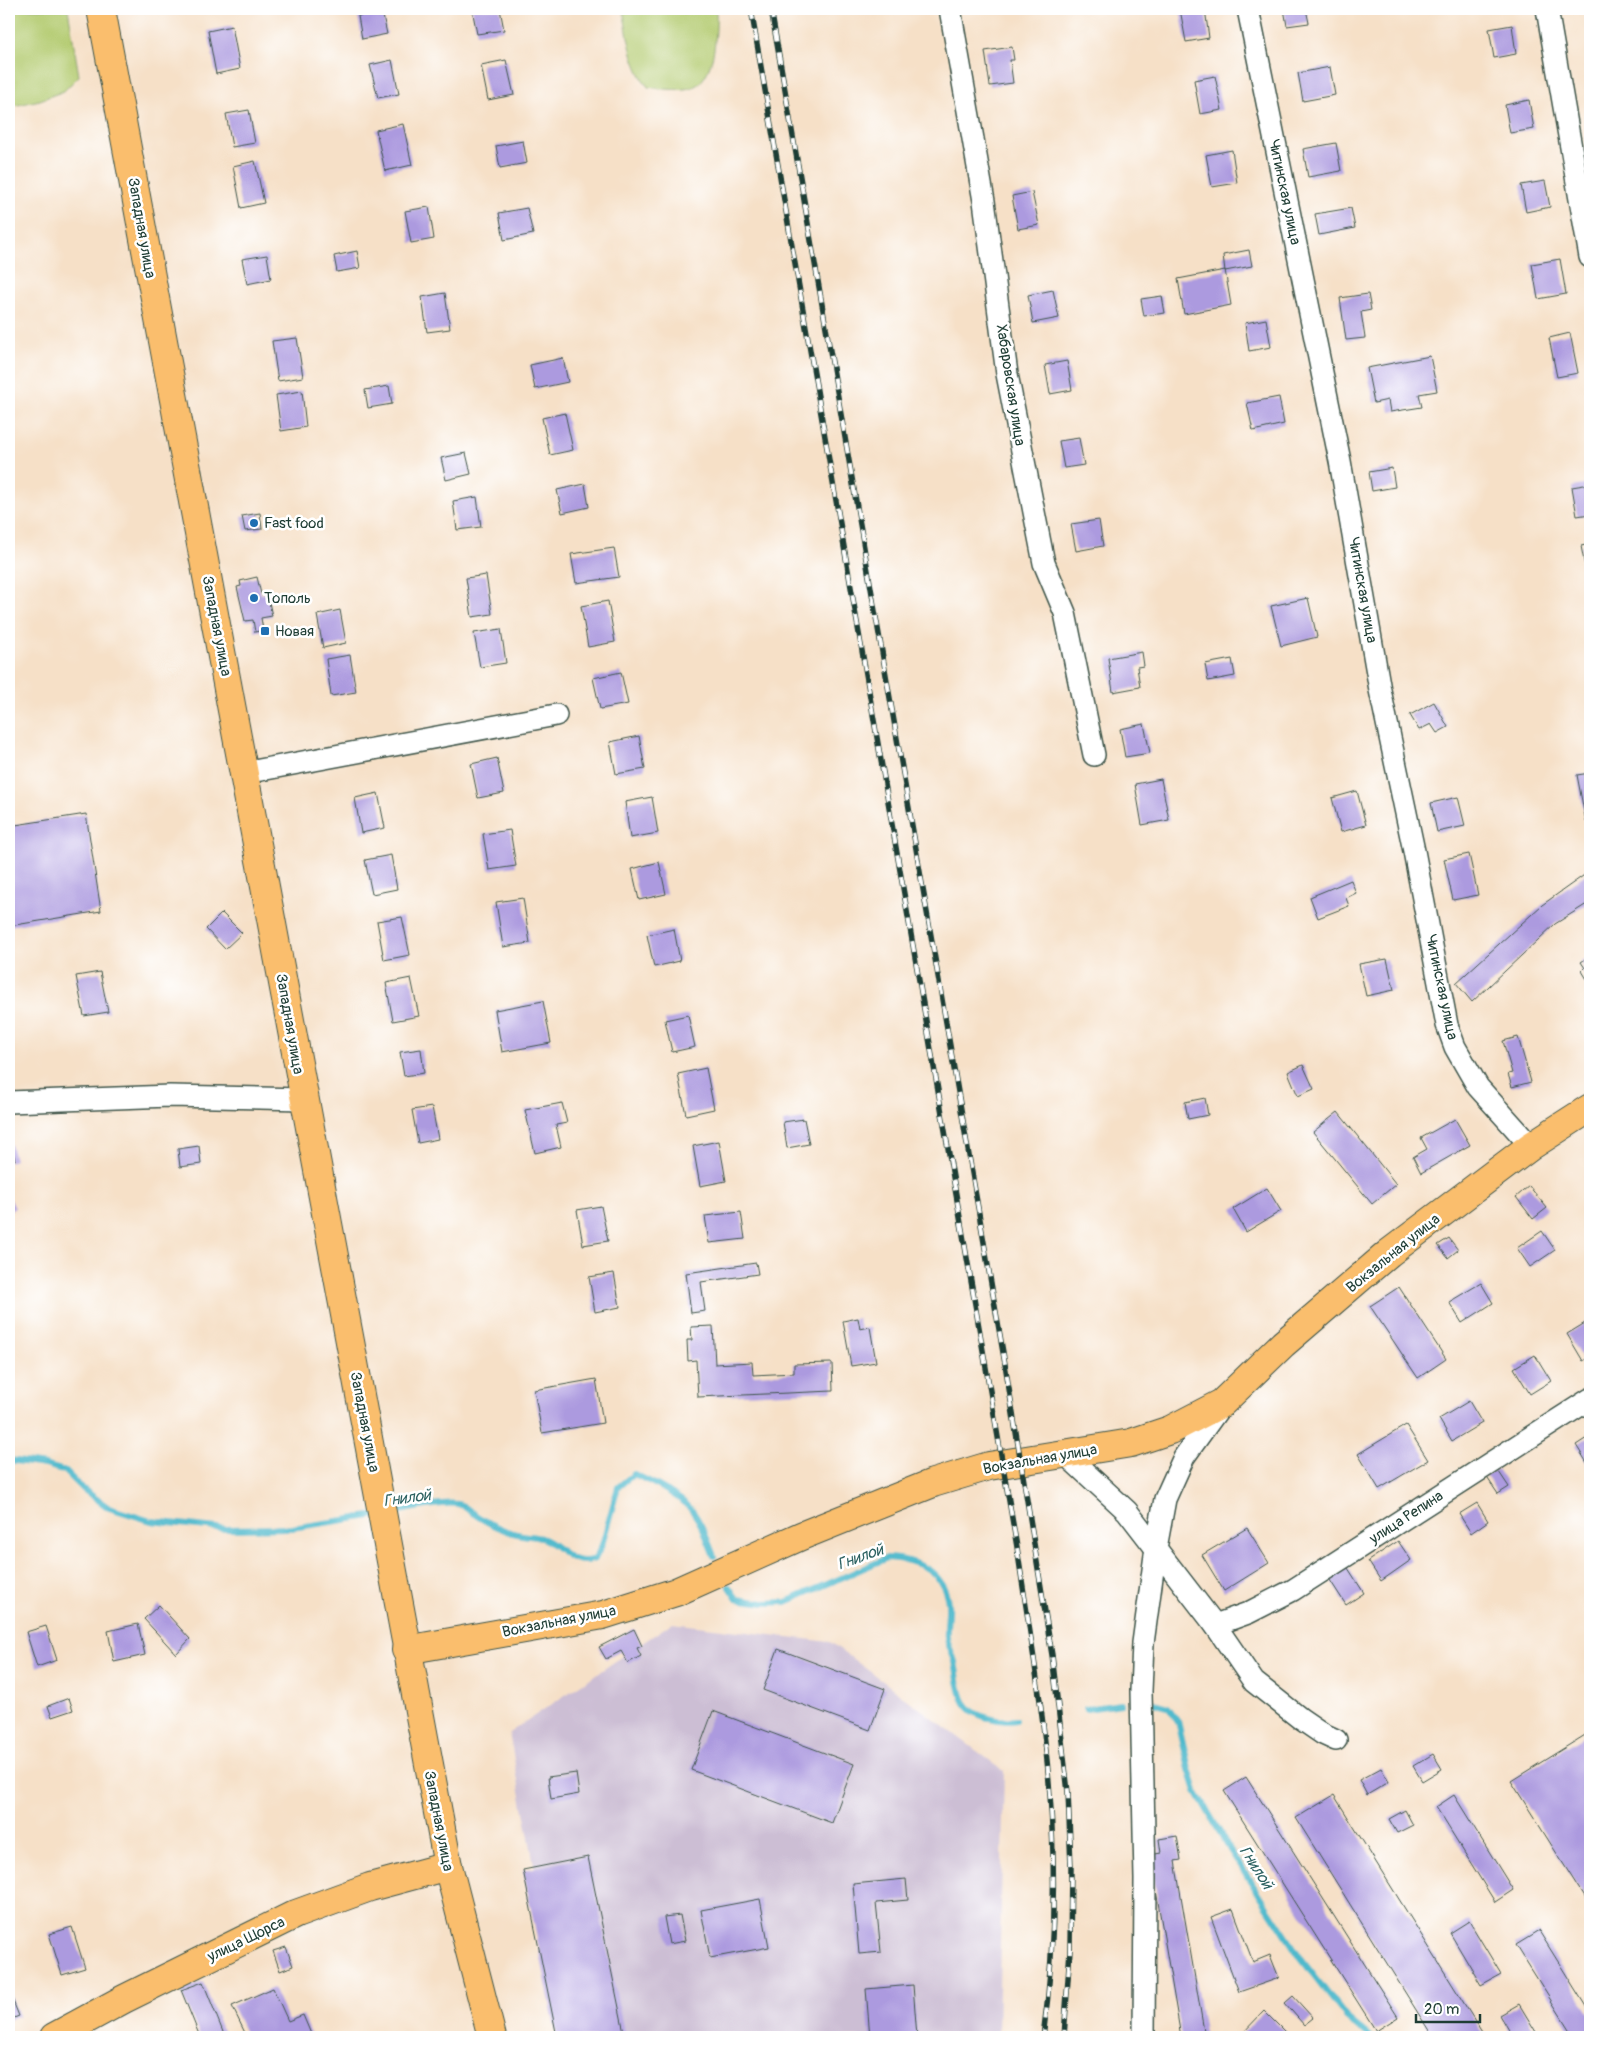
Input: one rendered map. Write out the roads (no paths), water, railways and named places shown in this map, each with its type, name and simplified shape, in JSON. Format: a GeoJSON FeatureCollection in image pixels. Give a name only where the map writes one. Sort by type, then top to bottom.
{"type":"FeatureCollection","features":[{"type":"Feature","properties":{"kind":"main road","name":"Западная улица"},"geometry":{"type":"LineString","coordinates":[[101,9],[303,1099],[376,1480],[406,1650],[456,1904],[492,2037]]}},
{"type":"Feature","properties":{"kind":"main road","name":"Вокзальная улица"},"geometry":{"type":"LineString","coordinates":[[406,1650],[603,1615],[676,1592],[801,1536],[933,1483],[989,1466],[1131,1443],[1170,1430],[1222,1403],[1283,1344],[1389,1253],[1531,1146],[1590,1108]]}},
{"type":"Feature","properties":{"kind":"main road","name":"улица Щорса"},"geometry":{"type":"LineString","coordinates":[[54,2037],[124,1999],[296,1914],[370,1887],[448,1866]]}},
{"type":"Feature","properties":{"kind":"street","name":"Хабаровская улица"},"geometry":{"type":"LineString","coordinates":[[950,9],[984,201],[1008,374],[1031,497],[1044,563],[1065,613],[1094,755]]}},
{"type":"Feature","properties":{"kind":"street","name":"Читинская улица"},"geometry":{"type":"LineString","coordinates":[[1248,9],[1340,461],[1380,690],[1414,851],[1447,1025],[1455,1047],[1478,1087],[1531,1146]]}},
{"type":"Feature","properties":{"kind":"street"},"geometry":{"type":"LineString","coordinates":[[1547,9],[1590,257]]}},
{"type":"Feature","properties":{"kind":"street"},"geometry":{"type":"LineString","coordinates":[[244,773],[556,715]]}},
{"type":"Feature","properties":{"kind":"street"},"geometry":{"type":"LineString","coordinates":[[9,1102],[170,1096],[303,1099]]}},
{"type":"Feature","properties":{"kind":"street","name":"улица Репина"},"geometry":{"type":"LineString","coordinates":[[1215,1625],[1248,1613],[1293,1590],[1590,1399]]}},
{"type":"Feature","properties":{"kind":"street"},"geometry":{"type":"LineString","coordinates":[[1144,2037],[1145,1879],[1141,1691],[1143,1642],[1165,1499],[1184,1457],[1222,1403]]}},
{"type":"Feature","properties":{"kind":"street"},"geometry":{"type":"LineString","coordinates":[[1065,1454],[1127,1511],[1215,1625],[1254,1682],[1301,1719],[1323,1734],[1336,1740]]}},
{"type":"Feature","properties":{"kind":"waterway","name":"Гнилой"},"geometry":{"type":"LineString","coordinates":[[9,1460],[45,1465],[65,1471],[83,1489],[109,1508],[151,1521],[226,1529],[292,1528],[377,1515]]}},
{"type":"Feature","properties":{"kind":"waterway","name":"Гнилой"},"geometry":{"type":"LineString","coordinates":[[389,1513],[434,1505],[458,1504],[499,1528],[515,1534],[541,1538],[566,1555],[586,1561],[595,1559],[602,1545],[618,1487],[634,1474],[667,1491],[691,1509],[706,1536],[714,1556]]}},
{"type":"Feature","properties":{"kind":"waterway","name":"Гнилой"},"geometry":{"type":"LineString","coordinates":[[729,1587],[737,1599],[764,1603],[786,1602],[887,1558],[908,1561],[927,1568],[941,1582],[948,1603],[948,1640],[955,1662],[962,1698],[971,1710],[979,1715],[1002,1721],[1016,1720]]}},
{"type":"Feature","properties":{"kind":"waterway","name":"Гнилой"},"geometry":{"type":"LineString","coordinates":[[1150,1702],[1168,1707],[1178,1721],[1196,1791],[1230,1850],[1302,1960],[1346,2017],[1370,2037]]}},
{"type":"Feature","properties":{"kind":"waterway","name":"Гнилой"},"geometry":{"type":"LineString","coordinates":[[1086,1709],[1121,1704]]}},
{"type":"Feature","properties":{"kind":"railway"},"geometry":{"type":"LineString","coordinates":[[751,9],[1017,1547],[1036,1671],[1047,1764],[1053,1855],[1052,1947],[1043,2037]]}},
{"type":"Feature","properties":{"kind":"railway"},"geometry":{"type":"LineString","coordinates":[[771,9],[1005,1364],[1052,1655],[1068,1792],[1071,1867],[1070,1950],[1064,2037]]}},
{"type":"Feature","properties":{"kind":"place","name":"Fast food"},"geometry":{"type":"Point","coordinates":[254,523]}},
{"type":"Feature","properties":{"kind":"place","name":"Тополь"},"geometry":{"type":"Point","coordinates":[254,598]}},
{"type":"Feature","properties":{"kind":"place","name":"Новая"},"geometry":{"type":"Point","coordinates":[265,631]}}]}
